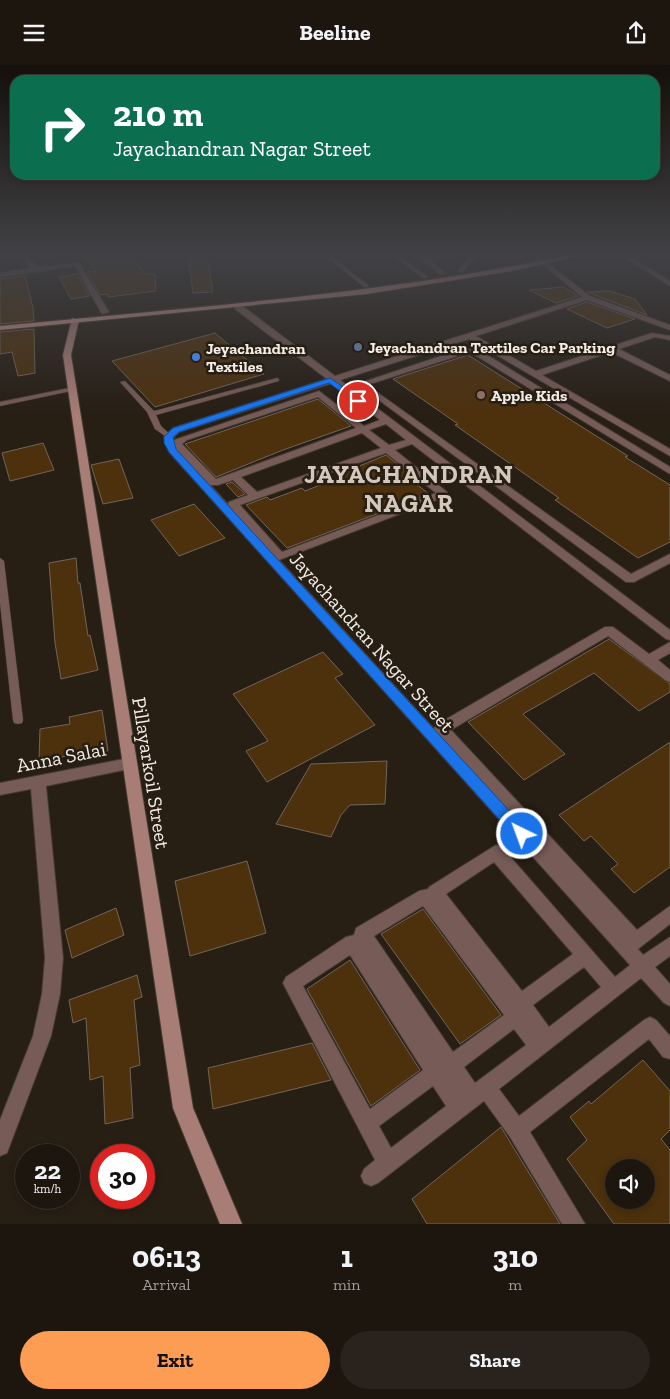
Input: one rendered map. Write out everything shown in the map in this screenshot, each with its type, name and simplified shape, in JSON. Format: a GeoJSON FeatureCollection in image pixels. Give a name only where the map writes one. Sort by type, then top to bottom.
{"type":"FeatureCollection","features":[{"type":"Feature","properties":{"kind":"main road"},"geometry":{"type":"LineString","coordinates":[[0,320],[158,308]]}},
{"type":"Feature","properties":{"kind":"main road"},"geometry":{"type":"LineString","coordinates":[[0,328],[224,308]]}},
{"type":"Feature","properties":{"kind":"street"},"geometry":{"type":"LineString","coordinates":[[103,308],[105,312]]}},
{"type":"Feature","properties":{"kind":"street"},"geometry":{"type":"LineString","coordinates":[[239,308],[330,380],[670,636]]}},
{"type":"Feature","properties":{"kind":"street"},"geometry":{"type":"LineString","coordinates":[[168,437],[176,430],[553,308]]}},
{"type":"Feature","properties":{"kind":"street"},"geometry":{"type":"LineString","coordinates":[[617,308],[670,328]]}},
{"type":"Feature","properties":{"kind":"street","name":"Pillayarkoil Street"},"geometry":{"type":"LineString","coordinates":[[75,320],[68,341],[68,355],[183,1108],[231,1224]]}},
{"type":"Feature","properties":{"kind":"street"},"geometry":{"type":"LineString","coordinates":[[470,335],[670,453]]}},
{"type":"Feature","properties":{"kind":"street"},"geometry":{"type":"LineString","coordinates":[[535,374],[654,335],[670,338]]}},
{"type":"Feature","properties":{"kind":"street"},"geometry":{"type":"LineString","coordinates":[[670,471],[471,349],[361,384],[630,579],[670,558]]}},
{"type":"Feature","properties":{"kind":"street"},"geometry":{"type":"LineString","coordinates":[[612,349],[670,378]]}},
{"type":"Feature","properties":{"kind":"street"},"geometry":{"type":"LineString","coordinates":[[385,421],[363,429],[235,476],[214,483],[177,444],[178,441],[319,394],[363,429],[388,449],[443,494],[280,557],[233,504],[388,449],[426,431]]}},
{"type":"Feature","properties":{"kind":"street","name":"Jayachandran Nagar Street"},"geometry":{"type":"LineString","coordinates":[[168,437],[172,450],[670,997]]}},
{"type":"Feature","properties":{"kind":"street"},"geometry":{"type":"LineString","coordinates":[[235,476],[255,496]]}},
{"type":"Feature","properties":{"kind":"street"},"geometry":{"type":"LineString","coordinates":[[516,520],[536,511]]}},
{"type":"Feature","properties":{"kind":"street"},"geometry":{"type":"LineString","coordinates":[[670,677],[609,630],[441,729],[636,941],[670,914]]}},
{"type":"Feature","properties":{"kind":"street"},"geometry":{"type":"LineString","coordinates":[[649,660],[670,647]]}},
{"type":"Feature","properties":{"kind":"street","name":"Anna Salai"},"geometry":{"type":"LineString","coordinates":[[0,789],[129,764]]}},
{"type":"Feature","properties":{"kind":"street"},"geometry":{"type":"LineString","coordinates":[[0,1146],[42,1036],[51,994],[54,958],[38,783]]}},
{"type":"Feature","properties":{"kind":"street"},"geometry":{"type":"LineString","coordinates":[[518,1010],[435,892],[496,852],[614,989]]}},
{"type":"Feature","properties":{"kind":"street"},"geometry":{"type":"LineString","coordinates":[[443,1069],[362,934],[425,896],[544,1043]]}},
{"type":"Feature","properties":{"kind":"street"},"geometry":{"type":"LineString","coordinates":[[388,1163],[292,983],[352,943],[443,1069],[472,1098],[517,1131],[574,1224]]}},
{"type":"Feature","properties":{"kind":"street"},"geometry":{"type":"LineString","coordinates":[[372,1176],[670,945]]}},
{"type":"Feature","properties":{"kind":"street"},"geometry":{"type":"LineString","coordinates":[[366,1124],[443,1069],[584,956]]}},
{"type":"Feature","properties":{"kind":"street"},"geometry":{"type":"LineString","coordinates":[[517,1131],[650,1026],[670,1050]]}},
{"type":"Feature","properties":{"kind":"lane"},"geometry":{"type":"LineString","coordinates":[[152,414],[277,380]]}},
{"type":"Feature","properties":{"kind":"lane"},"geometry":{"type":"LineString","coordinates":[[123,382],[152,414],[158,427],[168,437]]}},
{"type":"Feature","properties":{"kind":"lane"},"geometry":{"type":"LineString","coordinates":[[0,405],[74,389]]}},
{"type":"Feature","properties":{"kind":"lane"},"geometry":{"type":"LineString","coordinates":[[0,561],[18,720]]}},
{"type":"Feature","properties":{"kind":"building"},"geometry":{"type":"Polygon","coordinates":[[[0,308],[33,308],[34,321],[0,324],[0,308]]]}},
{"type":"Feature","properties":{"kind":"building"},"geometry":{"type":"Polygon","coordinates":[[[604,308],[635,319],[607,328],[567,309],[604,308]]]}},
{"type":"Feature","properties":{"kind":"building"},"geometry":{"type":"Polygon","coordinates":[[[629,308],[642,308],[647,315],[629,308]]]}},
{"type":"Feature","properties":{"kind":"building"},"geometry":{"type":"Polygon","coordinates":[[[34,329],[35,373],[18,376],[12,352],[0,354],[0,332],[34,329]]]}},
{"type":"Feature","properties":{"kind":"building"},"geometry":{"type":"Polygon","coordinates":[[[215,333],[264,374],[155,407],[112,361],[215,333]]]}},
{"type":"Feature","properties":{"kind":"building"},"geometry":{"type":"Polygon","coordinates":[[[468,355],[628,456],[625,457],[670,485],[670,542],[638,558],[555,500],[559,498],[393,379],[468,355]]]}},
{"type":"Feature","properties":{"kind":"building"},"geometry":{"type":"Polygon","coordinates":[[[318,399],[351,426],[283,450],[216,477],[185,444],[318,399]]]}},
{"type":"Feature","properties":{"kind":"building"},"geometry":{"type":"Polygon","coordinates":[[[43,443],[54,470],[10,481],[2,453],[43,443]]]}},
{"type":"Feature","properties":{"kind":"building"},"geometry":{"type":"Polygon","coordinates":[[[386,455],[420,482],[416,484],[429,494],[287,548],[246,505],[267,497],[270,500],[302,488],[305,491],[343,476],[340,474],[386,455]]]}},
{"type":"Feature","properties":{"kind":"building"},"geometry":{"type":"Polygon","coordinates":[[[119,459],[133,498],[103,504],[91,465],[119,459]]]}},
{"type":"Feature","properties":{"kind":"building"},"geometry":{"type":"Polygon","coordinates":[[[232,482],[245,494],[238,497],[226,484],[232,482]]]}},
{"type":"Feature","properties":{"kind":"building"},"geometry":{"type":"Polygon","coordinates":[[[194,504],[225,538],[179,556],[151,520],[194,504]]]}},
{"type":"Feature","properties":{"kind":"building"},"geometry":{"type":"Polygon","coordinates":[[[76,558],[78,583],[80,583],[88,636],[90,635],[98,670],[61,679],[55,643],[49,563],[76,558]]]}},
{"type":"Feature","properties":{"kind":"building"},"geometry":{"type":"Polygon","coordinates":[[[609,639],[670,684],[670,692],[639,711],[594,673],[523,714],[565,754],[524,780],[468,722],[609,639]]]}},
{"type":"Feature","properties":{"kind":"building"},"geometry":{"type":"Polygon","coordinates":[[[323,652],[343,674],[335,678],[375,725],[267,782],[246,751],[268,741],[233,694],[323,652]]]}},
{"type":"Feature","properties":{"kind":"building"},"geometry":{"type":"Polygon","coordinates":[[[102,710],[108,751],[73,760],[73,755],[39,761],[40,729],[70,724],[69,717],[102,710]]]}},
{"type":"Feature","properties":{"kind":"building"},"geometry":{"type":"Polygon","coordinates":[[[670,742],[670,867],[634,893],[611,869],[618,864],[591,836],[584,841],[559,815],[670,742]]]}},
{"type":"Feature","properties":{"kind":"building"},"geometry":{"type":"Polygon","coordinates":[[[387,761],[385,804],[350,805],[341,815],[331,837],[276,824],[311,764],[387,761]]]}},
{"type":"Feature","properties":{"kind":"building"},"geometry":{"type":"Polygon","coordinates":[[[247,861],[266,933],[190,956],[175,881],[247,861]]]}},
{"type":"Feature","properties":{"kind":"building"},"geometry":{"type":"Polygon","coordinates":[[[116,908],[124,935],[72,958],[65,930],[116,908]]]}},
{"type":"Feature","properties":{"kind":"building"},"geometry":{"type":"Polygon","coordinates":[[[423,909],[501,1015],[460,1044],[381,934],[423,909]]]}},
{"type":"Feature","properties":{"kind":"building"},"geometry":{"type":"Polygon","coordinates":[[[350,960],[420,1070],[371,1106],[307,989],[350,960]]]}},
{"type":"Feature","properties":{"kind":"building"},"geometry":{"type":"Polygon","coordinates":[[[137,975],[142,997],[134,1000],[140,1065],[130,1068],[133,1118],[105,1124],[103,1076],[90,1080],[86,1018],[73,1023],[69,1000],[137,975]]]}},
{"type":"Feature","properties":{"kind":"building"},"geometry":{"type":"Polygon","coordinates":[[[312,1043],[331,1080],[213,1109],[208,1068],[312,1043]]]}},
{"type":"Feature","properties":{"kind":"building"},"geometry":{"type":"Polygon","coordinates":[[[643,1060],[670,1091],[670,1130],[661,1139],[670,1150],[670,1224],[614,1224],[567,1159],[587,1140],[570,1117],[589,1101],[591,1104],[643,1060]]]}},
{"type":"Feature","properties":{"kind":"building"},"geometry":{"type":"Polygon","coordinates":[[[501,1127],[560,1224],[427,1224],[412,1199],[501,1127]]]}},
{"type":"Feature","properties":{"kind":"place","name":"Jeyachandran Textiles Car Parking"},"geometry":{"type":"Point","coordinates":[358,347]}},
{"type":"Feature","properties":{"kind":"place","name":"Jeyachandran Textiles"},"geometry":{"type":"Point","coordinates":[196,357]}},
{"type":"Feature","properties":{"kind":"place","name":"Apple Kids"},"geometry":{"type":"Point","coordinates":[481,395]}},
{"type":"Feature","properties":{"kind":"district","name":"JAYACHANDRAN NAGAR"},"geometry":{"type":"Point","coordinates":[409,488]}},
{"type":"Feature","properties":{"kind":"route"},"geometry":{"type":"LineString","coordinates":[[358,401],[330,380],[176,430],[168,437],[168,443],[172,450],[522,834]]}}]}
